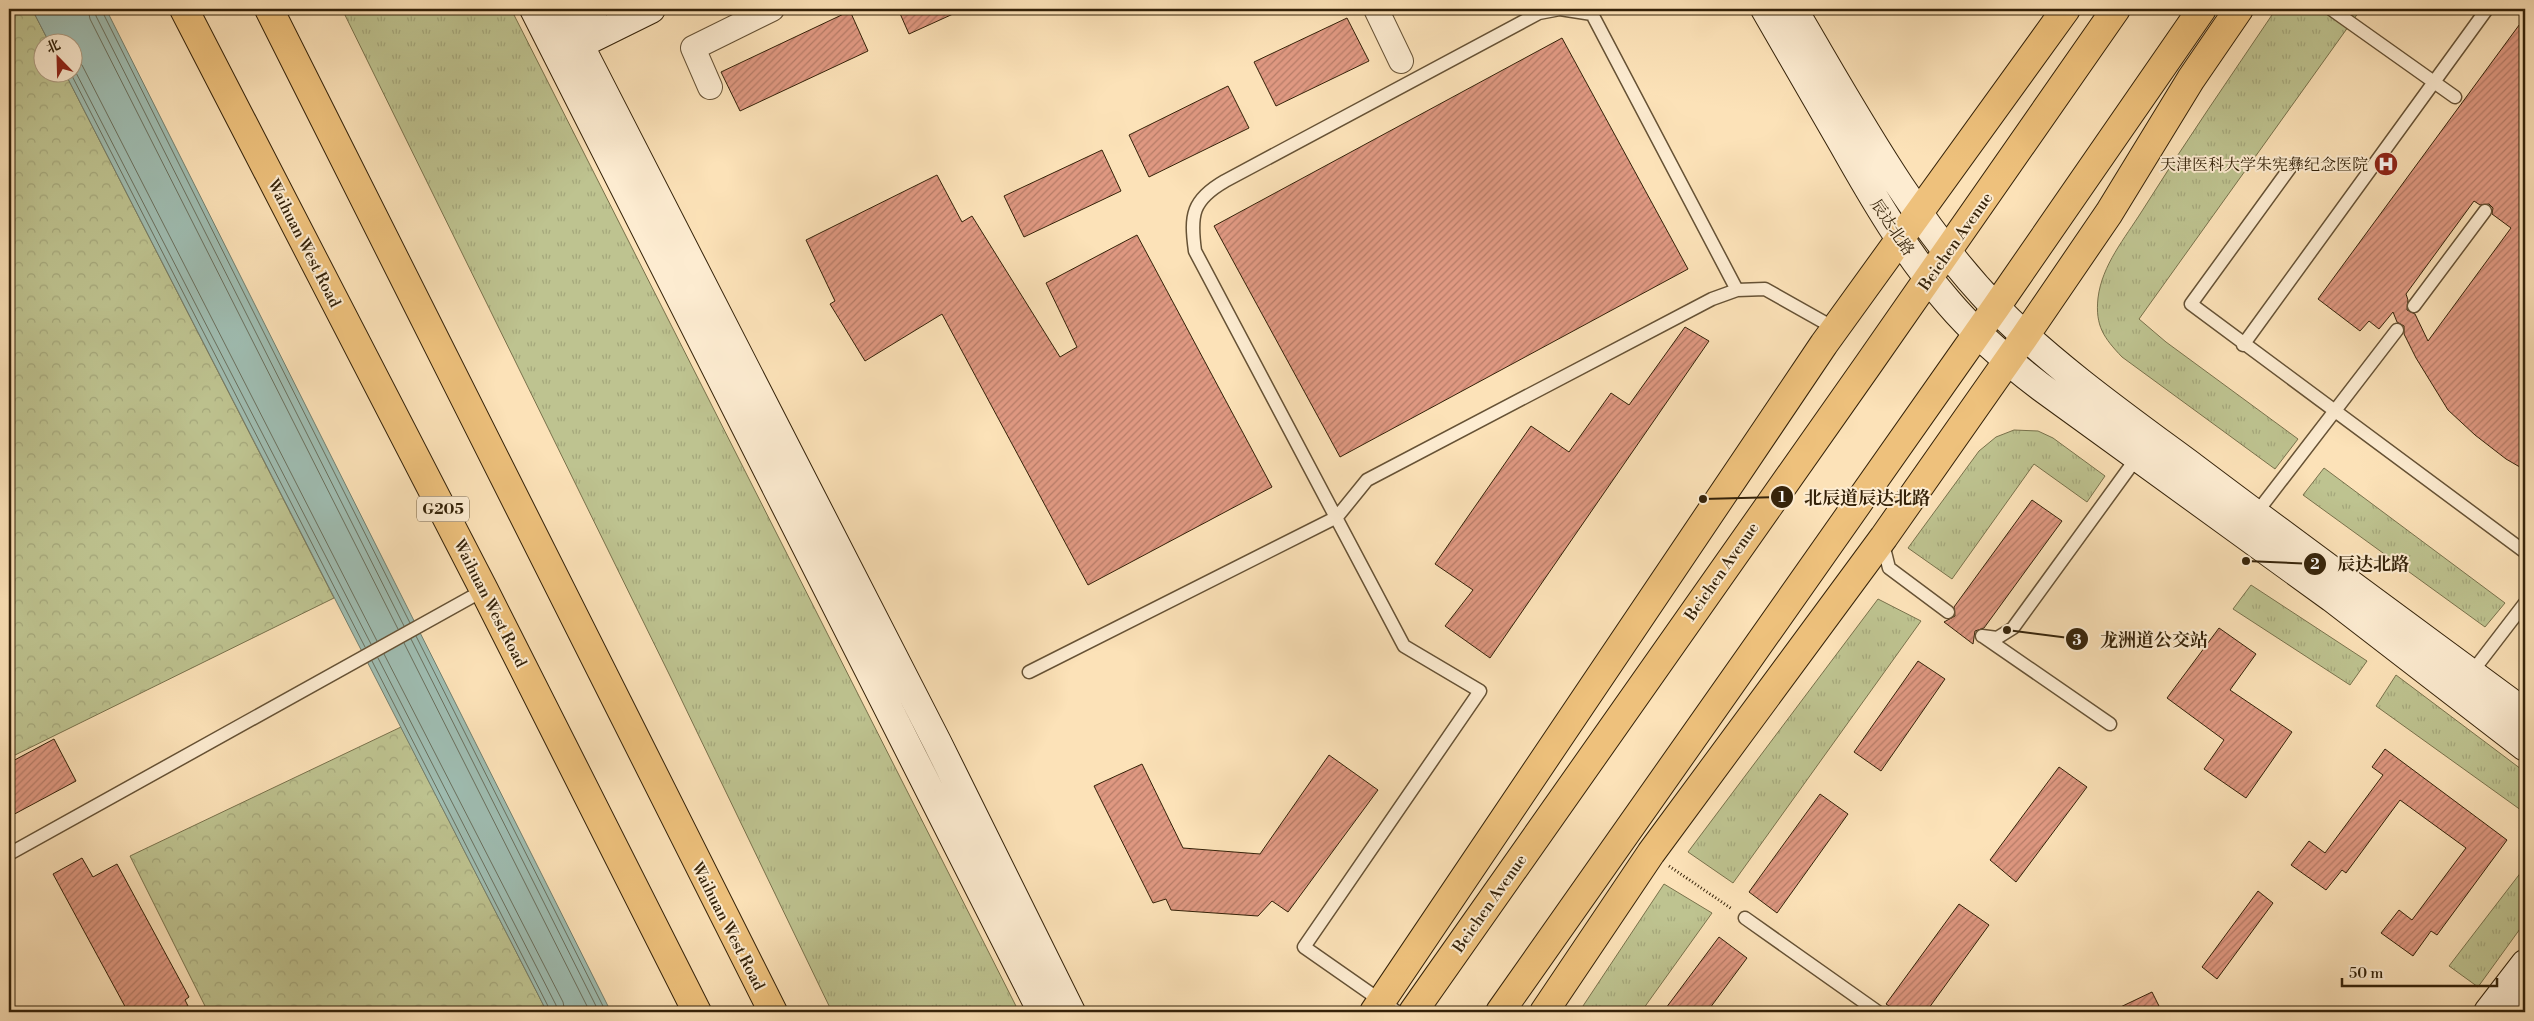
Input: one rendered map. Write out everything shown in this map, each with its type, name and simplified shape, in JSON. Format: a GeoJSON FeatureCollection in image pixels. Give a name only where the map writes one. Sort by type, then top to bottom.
{"type":"FeatureCollection","features":[{"type":"Feature","properties":{"kind":"main road","name":"Waihuan West Road"},"geometry":{"type":"LineString","coordinates":[[184,9],[484,590],[697,1012]]}},
{"type":"Feature","properties":{"kind":"main road","name":"Waihuan West Road"},"geometry":{"type":"LineString","coordinates":[[269,9],[773,1012]]}},
{"type":"Feature","properties":{"kind":"main road"},"geometry":{"type":"LineString","coordinates":[[1385,1009],[1836,329],[2066,9]]}},
{"type":"Feature","properties":{"kind":"main road","name":"Beichen Avenue"},"geometry":{"type":"LineString","coordinates":[[1413,1012],[1743,540],[1948,252],[2116,9]]}},
{"type":"Feature","properties":{"kind":"main road"},"geometry":{"type":"LineString","coordinates":[[1500,1012],[1976,332],[1996,307],[2202,9]]}},
{"type":"Feature","properties":{"kind":"main road"},"geometry":{"type":"LineString","coordinates":[[1544,1012],[1651,854],[1884,537],[2025,336],[2109,213],[2191,79],[2239,9]]}},
{"type":"Feature","properties":{"kind":"street"},"geometry":{"type":"LineString","coordinates":[[558,29],[594,9]]}},
{"type":"Feature","properties":{"kind":"street"},"geometry":{"type":"LineString","coordinates":[[558,29],[650,9]]}},
{"type":"Feature","properties":{"kind":"street"},"geometry":{"type":"LineString","coordinates":[[710,87],[693,48],[772,9]]}},
{"type":"Feature","properties":{"kind":"street"},"geometry":{"type":"LineString","coordinates":[[1376,9],[1401,61]]}},
{"type":"Feature","properties":{"kind":"street","name":"辰达北路"},"geometry":{"type":"LineString","coordinates":[[1765,9],[1900,240],[1929,279],[1976,332],[2007,361],[2145,446],[2463,683],[2525,747]]}},
{"type":"Feature","properties":{"kind":"street","name":"辰达北路"},"geometry":{"type":"LineString","coordinates":[[1793,9],[1865,130],[1919,213],[1948,252],[1996,307],[2025,336],[2145,446]]}},
{"type":"Feature","properties":{"kind":"street"},"geometry":{"type":"LineString","coordinates":[[558,29],[1042,1012]]}},
{"type":"Feature","properties":{"kind":"street"},"geometry":{"type":"LineString","coordinates":[[558,29],[932,733],[1071,1012]]}},
{"type":"Feature","properties":{"kind":"street","name":"辰达北路"},"geometry":{"type":"LineString","coordinates":[[2463,683],[2525,713]]}},
{"type":"Feature","properties":{"kind":"street"},"geometry":{"type":"LineString","coordinates":[[2488,1012],[2525,964]]}},
{"type":"Feature","properties":{"kind":"street"},"geometry":{"type":"LineString","coordinates":[[2520,1012],[2525,1005]]}},
{"type":"Feature","properties":{"kind":"lane"},"geometry":{"type":"LineString","coordinates":[[1385,1009],[1304,947],[1480,691],[1404,646],[1195,251],[1192,229],[1196,208],[1206,192],[1224,181],[1539,13],[1560,9],[1592,14],[1737,290]]}},
{"type":"Feature","properties":{"kind":"lane"},"geometry":{"type":"LineString","coordinates":[[2331,9],[2455,97]]}},
{"type":"Feature","properties":{"kind":"lane"},"geometry":{"type":"LineString","coordinates":[[2243,345],[2486,9]]}},
{"type":"Feature","properties":{"kind":"lane"},"geometry":{"type":"LineString","coordinates":[[2292,165],[2191,304],[2243,345],[2525,552]]}},
{"type":"Feature","properties":{"kind":"lane"},"geometry":{"type":"LineString","coordinates":[[2414,306],[2485,211]]}},
{"type":"Feature","properties":{"kind":"lane"},"geometry":{"type":"LineString","coordinates":[[1029,672],[1337,517],[1367,480],[1712,299],[1737,290],[1765,288],[1836,329]]}},
{"type":"Feature","properties":{"kind":"lane"},"geometry":{"type":"LineString","coordinates":[[2249,523],[2336,413],[2397,330]]}},
{"type":"Feature","properties":{"kind":"lane"},"geometry":{"type":"LineString","coordinates":[[2110,724],[1982,636],[1998,638],[2013,628],[2145,446]]}},
{"type":"Feature","properties":{"kind":"lane"},"geometry":{"type":"LineString","coordinates":[[1884,537],[1883,554],[1889,568],[1948,612]]}},
{"type":"Feature","properties":{"kind":"lane"},"geometry":{"type":"LineString","coordinates":[[9,854],[484,590]]}},
{"type":"Feature","properties":{"kind":"lane"},"geometry":{"type":"LineString","coordinates":[[2463,683],[2525,603]]}},
{"type":"Feature","properties":{"kind":"lane"},"geometry":{"type":"LineString","coordinates":[[1745,918],[1878,1012]]}},
{"type":"Feature","properties":{"kind":"path"},"geometry":{"type":"LineString","coordinates":[[1651,854],[1745,918]]}},
{"type":"Feature","properties":{"kind":"green space"},"geometry":{"type":"Polygon","coordinates":[[[9,9],[32,9],[44,32],[32,32],[32,82],[70,82],[334,598],[9,758],[9,9]]]}},
{"type":"Feature","properties":{"kind":"green space"},"geometry":{"type":"Polygon","coordinates":[[[342,9],[511,9],[1019,1012],[832,1012],[671,678],[342,9]]]}},
{"type":"Feature","properties":{"kind":"green space"},"geometry":{"type":"Polygon","coordinates":[[[2276,9],[2361,9],[2139,319],[2166,342],[2298,439],[2275,469],[2122,357],[2110,344],[2102,331],[2097,308],[2100,286],[2115,252],[2191,134],[2276,9]]]}},
{"type":"Feature","properties":{"kind":"green space"},"geometry":{"type":"Polygon","coordinates":[[[2014,430],[2038,431],[2053,438],[2105,476],[2087,502],[2034,464],[1952,579],[1908,548],[1979,451],[1996,437],[2014,430]]]}},
{"type":"Feature","properties":{"kind":"green space"},"geometry":{"type":"Polygon","coordinates":[[[2324,468],[2505,603],[2485,627],[2303,495],[2324,468]]]}},
{"type":"Feature","properties":{"kind":"green space"},"geometry":{"type":"Polygon","coordinates":[[[2251,585],[2367,661],[2350,685],[2233,609],[2251,585]]]}},
{"type":"Feature","properties":{"kind":"green space"},"geometry":{"type":"Polygon","coordinates":[[[1878,599],[1921,621],[1733,883],[1688,852],[1878,599]]]}},
{"type":"Feature","properties":{"kind":"green space"},"geometry":{"type":"Polygon","coordinates":[[[2396,675],[2525,772],[2525,813],[2376,706],[2396,675]]]}},
{"type":"Feature","properties":{"kind":"green space"},"geometry":{"type":"Polygon","coordinates":[[[401,727],[547,1012],[208,1012],[130,856],[401,727]]]}},
{"type":"Feature","properties":{"kind":"green space"},"geometry":{"type":"Polygon","coordinates":[[[2525,867],[2525,922],[2478,987],[2449,966],[2525,867]]]}},
{"type":"Feature","properties":{"kind":"green space"},"geometry":{"type":"Polygon","coordinates":[[[1664,884],[1712,913],[1641,1012],[1579,1012],[1664,884]]]}},
{"type":"Feature","properties":{"kind":"water"},"geometry":{"type":"Polygon","coordinates":[[[32,9],[106,9],[611,1012],[547,1012],[70,82],[82,82],[82,32],[44,32],[32,9]]]}},
{"type":"Feature","properties":{"kind":"building"},"geometry":{"type":"Polygon","coordinates":[[[898,9],[964,9],[909,34],[898,9]]]}},
{"type":"Feature","properties":{"kind":"building"},"geometry":{"type":"Polygon","coordinates":[[[850,11],[868,51],[740,111],[721,72],[850,11]]]}},
{"type":"Feature","properties":{"kind":"building"},"geometry":{"type":"Polygon","coordinates":[[[2525,17],[2525,470],[2506,459],[2475,435],[2448,410],[2416,358],[2404,334],[2404,326],[2397,322],[2393,312],[2379,329],[2369,321],[2360,331],[2318,299],[2525,17]],[[2474,201],[2406,294],[2408,300],[2407,310],[2415,314],[2428,341],[2511,228],[2492,214],[2493,208],[2489,204],[2480,205],[2474,201]]]}},
{"type":"Feature","properties":{"kind":"building"},"geometry":{"type":"Polygon","coordinates":[[[1347,18],[1369,61],[1276,106],[1254,62],[1347,18]]]}},
{"type":"Feature","properties":{"kind":"building"},"geometry":{"type":"Polygon","coordinates":[[[1562,38],[1688,269],[1340,457],[1214,226],[1562,38]]]}},
{"type":"Feature","properties":{"kind":"building"},"geometry":{"type":"Polygon","coordinates":[[[1228,86],[1249,128],[1149,177],[1129,135],[1228,86]]]}},
{"type":"Feature","properties":{"kind":"building"},"geometry":{"type":"Polygon","coordinates":[[[1102,150],[1121,191],[1024,237],[1004,196],[1102,150]]]}},
{"type":"Feature","properties":{"kind":"building"},"geometry":{"type":"Polygon","coordinates":[[[937,175],[962,222],[972,216],[1060,357],[1077,347],[1046,283],[1137,235],[1272,487],[1088,585],[942,314],[865,361],[830,304],[835,301],[806,240],[937,175]]]}},
{"type":"Feature","properties":{"kind":"building"},"geometry":{"type":"Polygon","coordinates":[[[1685,327],[1709,341],[1490,658],[1445,626],[1473,590],[1435,564],[1531,426],[1569,452],[1611,393],[1629,405],[1685,327]]]}},
{"type":"Feature","properties":{"kind":"building"},"geometry":{"type":"Polygon","coordinates":[[[2032,500],[2062,521],[1984,628],[1975,631],[1973,644],[1944,622],[1955,616],[1954,607],[2032,500]]]}},
{"type":"Feature","properties":{"kind":"building"},"geometry":{"type":"Polygon","coordinates":[[[2219,628],[2256,654],[2230,690],[2292,732],[2246,798],[2204,769],[2224,740],[2167,698],[2219,628]]]}},
{"type":"Feature","properties":{"kind":"building"},"geometry":{"type":"Polygon","coordinates":[[[1918,661],[1945,679],[1881,771],[1854,752],[1918,661]]]}},
{"type":"Feature","properties":{"kind":"building"},"geometry":{"type":"Polygon","coordinates":[[[54,739],[76,781],[9,817],[9,763],[54,739]]]}},
{"type":"Feature","properties":{"kind":"building"},"geometry":{"type":"Polygon","coordinates":[[[2385,749],[2507,840],[2437,935],[2431,931],[2413,956],[2381,933],[2399,910],[2412,920],[2466,848],[2400,800],[2346,873],[2342,870],[2326,890],[2291,865],[2309,841],[2325,853],[2383,775],[2372,767],[2385,749]]]}},
{"type":"Feature","properties":{"kind":"building"},"geometry":{"type":"Polygon","coordinates":[[[1329,755],[1378,790],[1288,912],[1272,901],[1258,916],[1171,910],[1166,899],[1153,903],[1094,786],[1142,764],[1183,848],[1260,854],[1329,755]]]}},
{"type":"Feature","properties":{"kind":"building"},"geometry":{"type":"Polygon","coordinates":[[[2059,767],[2087,787],[2016,882],[1990,860],[2059,767]]]}},
{"type":"Feature","properties":{"kind":"building"},"geometry":{"type":"Polygon","coordinates":[[[1820,794],[1848,814],[1777,913],[1749,892],[1820,794]]]}},
{"type":"Feature","properties":{"kind":"building"},"geometry":{"type":"Polygon","coordinates":[[[82,858],[93,877],[117,864],[189,997],[185,1000],[191,1012],[128,1012],[53,874],[82,858]]]}},
{"type":"Feature","properties":{"kind":"building"},"geometry":{"type":"Polygon","coordinates":[[[2258,891],[2273,903],[2217,979],[2202,967],[2258,891]]]}},
{"type":"Feature","properties":{"kind":"building"},"geometry":{"type":"Polygon","coordinates":[[[1959,904],[1989,925],[1926,1012],[1898,1012],[1886,1004],[1959,904]]]}},
{"type":"Feature","properties":{"kind":"building"},"geometry":{"type":"Polygon","coordinates":[[[1719,937],[1747,958],[1707,1012],[1663,1012],[1719,937]]]}},
{"type":"Feature","properties":{"kind":"building"},"geometry":{"type":"Polygon","coordinates":[[[2152,992],[2162,1012],[2110,1012],[2152,992]]]}},
{"type":"Feature","properties":{"kind":"place","name":"天津医科大学朱宪彝纪念医院"},"geometry":{"type":"Point","coordinates":[2386,164]}},
{"type":"Feature","properties":{"kind":"place","name":"北辰道辰达北路"},"geometry":{"type":"Point","coordinates":[1703,499]}},
{"type":"Feature","properties":{"kind":"place","name":"辰达北路"},"geometry":{"type":"Point","coordinates":[2246,561]}},
{"type":"Feature","properties":{"kind":"place","name":"龙洲道公交站"},"geometry":{"type":"Point","coordinates":[2007,630]}}]}
